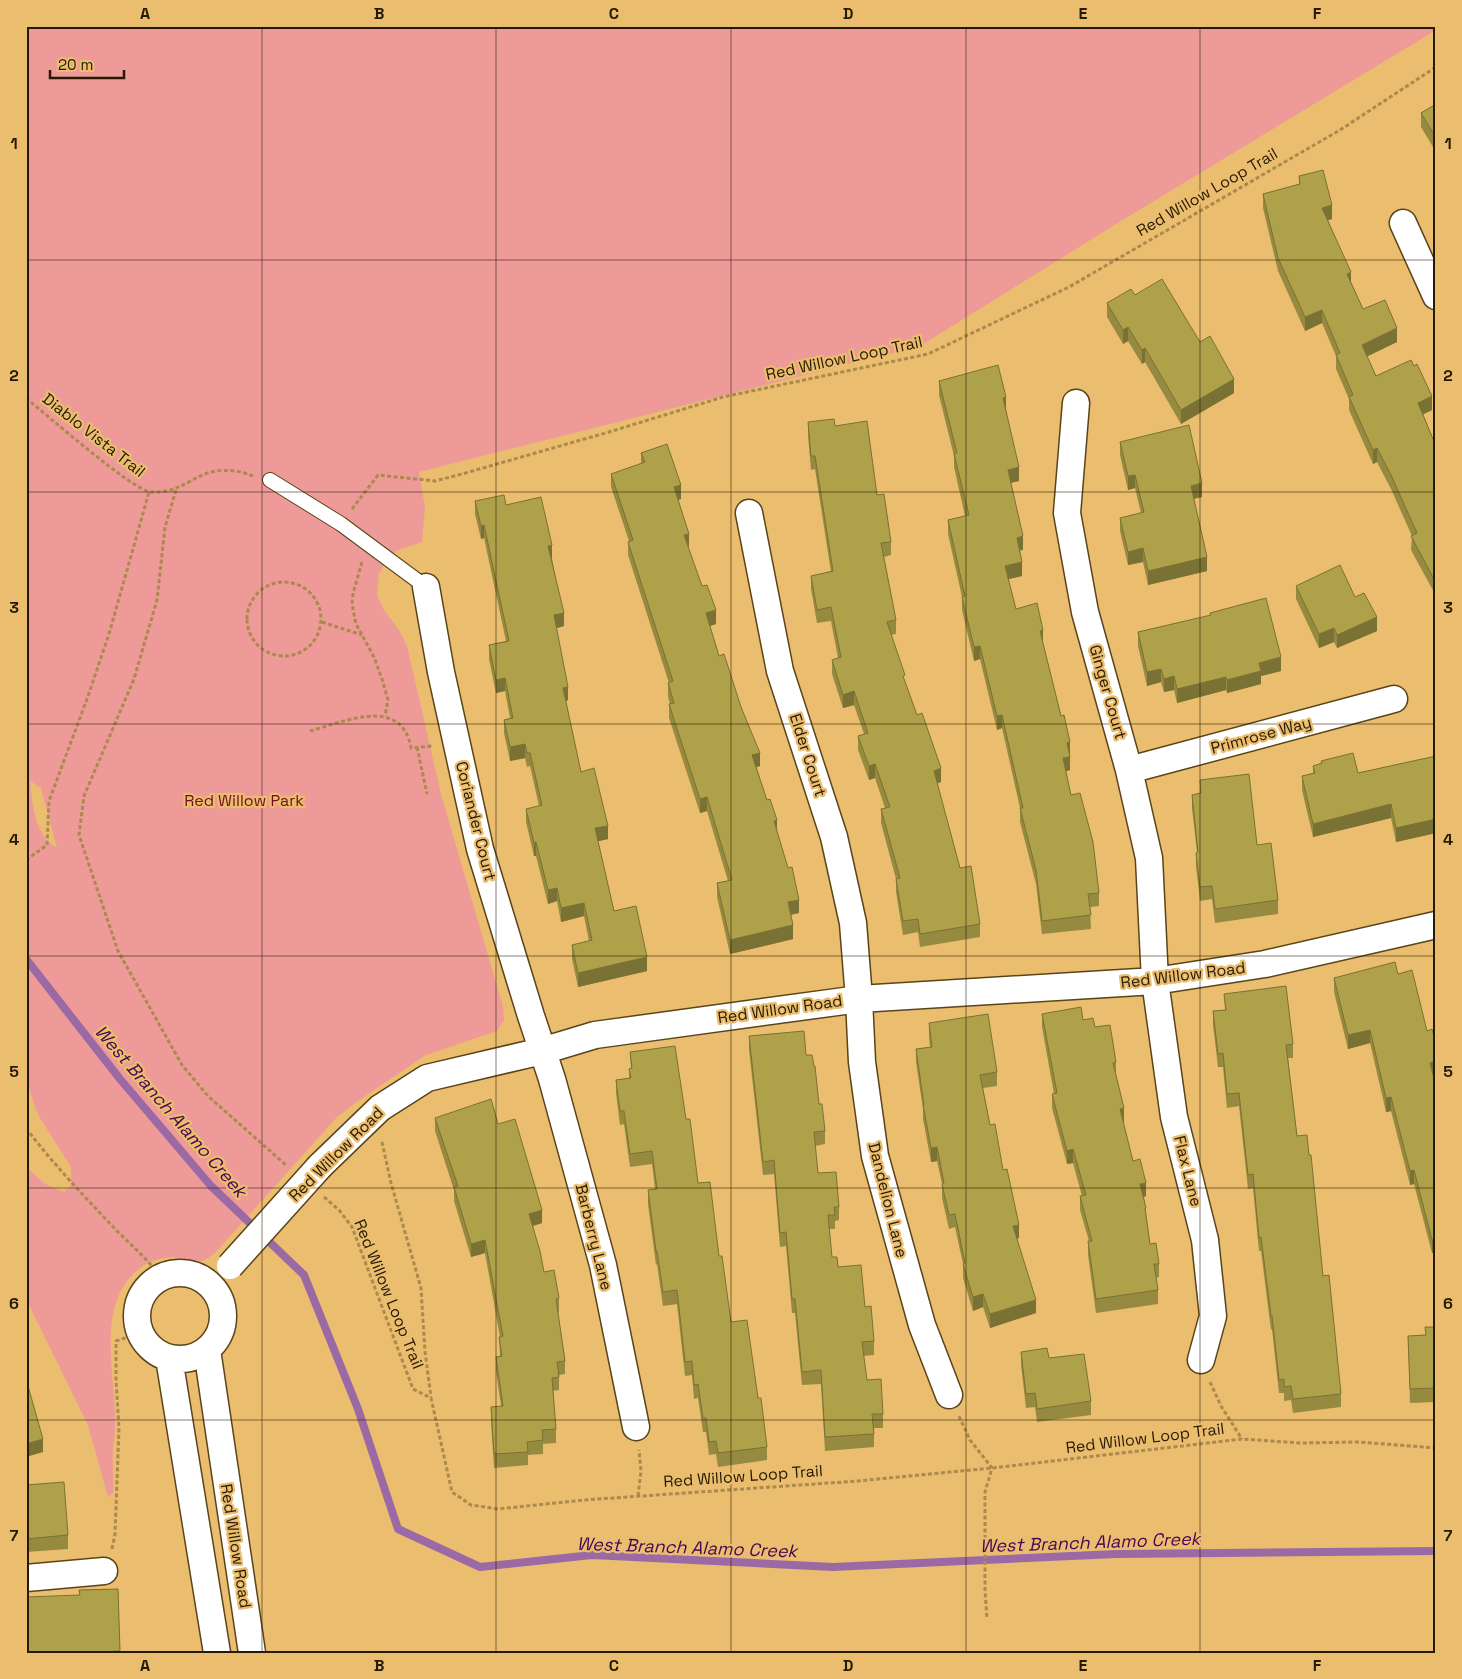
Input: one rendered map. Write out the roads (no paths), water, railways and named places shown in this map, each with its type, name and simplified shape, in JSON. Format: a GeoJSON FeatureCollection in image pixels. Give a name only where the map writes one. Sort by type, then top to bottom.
{"type":"FeatureCollection","features":[{"type":"Feature","properties":{"kind":"street"},"geometry":{"type":"LineString","coordinates":[[1403,223],[1436,296]]}},
{"type":"Feature","properties":{"kind":"street","name":"Ginger Court"},"geometry":{"type":"LineString","coordinates":[[1076,403],[1067,514],[1085,612],[1129,770],[1149,858],[1155,981]]}},
{"type":"Feature","properties":{"kind":"street","name":"Elder Court"},"geometry":{"type":"LineString","coordinates":[[749,513],[780,671],[834,837],[854,923],[859,998]]}},
{"type":"Feature","properties":{"kind":"street","name":"Coriander Court"},"geometry":{"type":"LineString","coordinates":[[426,587],[441,672],[480,849],[542,1050]]}},
{"type":"Feature","properties":{"kind":"street","name":"Primrose Way"},"geometry":{"type":"LineString","coordinates":[[1129,770],[1394,699]]}},
{"type":"Feature","properties":{"kind":"street","name":"Red Willow Road"},"geometry":{"type":"LineString","coordinates":[[212,1288],[320,1166],[380,1108],[427,1078],[595,1035],[859,998],[1155,981],[1265,964],[1436,925]]}},
{"type":"Feature","properties":{"kind":"street","name":"Flax Lane"},"geometry":{"type":"LineString","coordinates":[[1155,981],[1174,1117],[1205,1240],[1213,1316],[1201,1360]]}},
{"type":"Feature","properties":{"kind":"street","name":"Dandelion Lane"},"geometry":{"type":"LineString","coordinates":[[859,998],[862,1062],[875,1156],[922,1325],[949,1395]]}},
{"type":"Feature","properties":{"kind":"street","name":"Barberry Lane"},"geometry":{"type":"LineString","coordinates":[[542,1050],[552,1079],[603,1265],[636,1427]]}},
{"type":"Feature","properties":{"kind":"street"},"geometry":{"type":"LineString","coordinates":[[171,1274],[188,1275],[204,1281],[212,1288],[220,1303],[222,1320],[215,1342],[207,1350],[189,1358],[169,1358],[157,1353],[147,1344],[140,1333],[137,1320],[142,1296],[150,1285],[171,1274]]}},
{"type":"Feature","properties":{"kind":"street","name":"Red Willow Road"},"geometry":{"type":"LineString","coordinates":[[207,1350],[252,1653]]}},
{"type":"Feature","properties":{"kind":"street"},"geometry":{"type":"LineString","coordinates":[[169,1358],[217,1653]]}},
{"type":"Feature","properties":{"kind":"street"},"geometry":{"type":"LineString","coordinates":[[26,1578],[104,1571]]}},
{"type":"Feature","properties":{"kind":"lane"},"geometry":{"type":"LineString","coordinates":[[270,480],[340,524],[426,587]]}},
{"type":"Feature","properties":{"kind":"waterway","name":"West Branch Alamo Creek"},"geometry":{"type":"LineString","coordinates":[[26,959],[120,1079],[211,1186],[304,1275],[358,1409],[398,1529],[480,1567],[592,1555],[833,1567],[1116,1554],[1436,1551]]}},
{"type":"Feature","properties":{"kind":"park label","name":"Red Willow Park"},"geometry":{"type":"Point","coordinates":[244,800]}}]}
